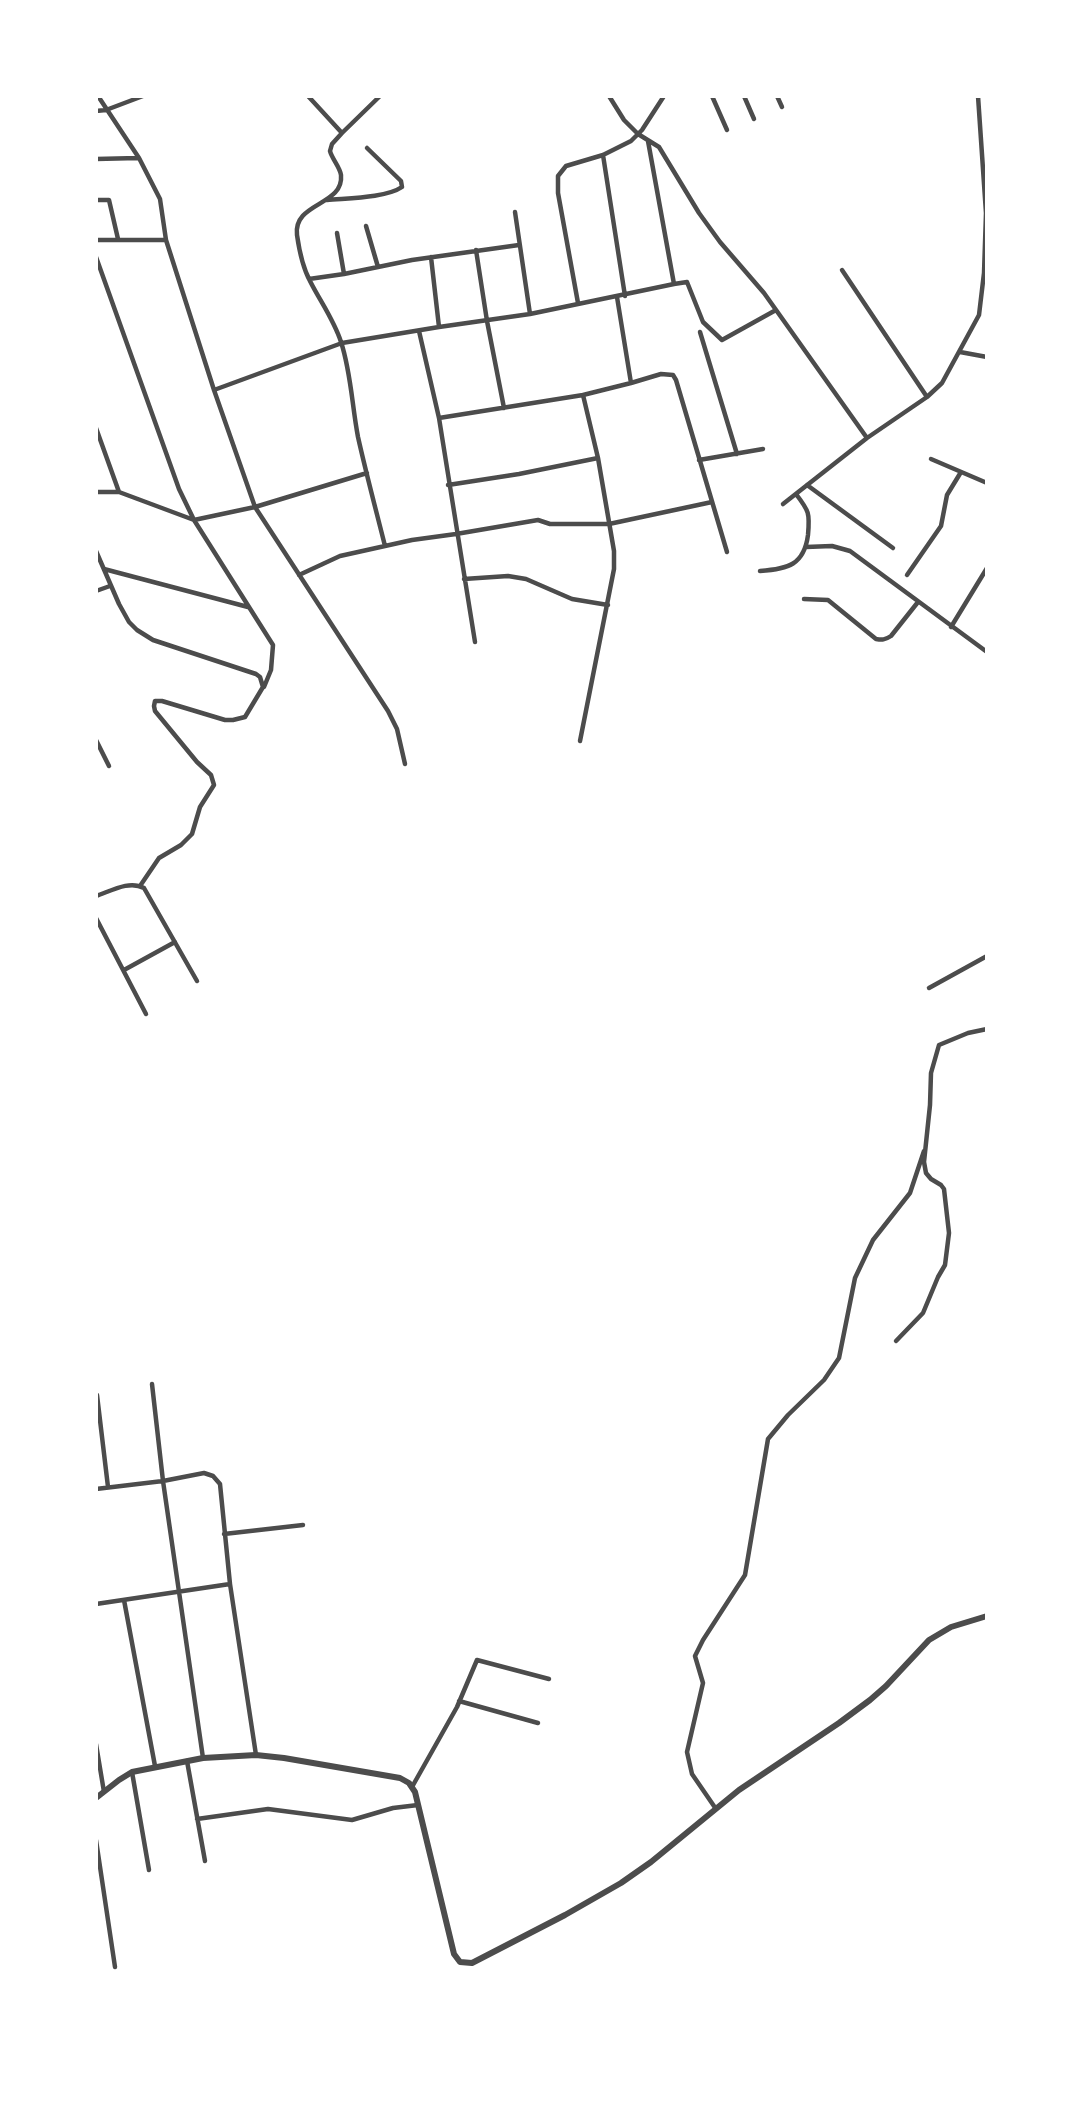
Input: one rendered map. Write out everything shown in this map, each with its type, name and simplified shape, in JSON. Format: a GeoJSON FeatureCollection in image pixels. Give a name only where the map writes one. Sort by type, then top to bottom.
{"type":"FeatureCollection","features":[{"type":"Feature","properties":{"kind":"street"},"geometry":{"type":"LineString","coordinates":[[98,96],[139,158],[160,199],[166,240],[255,507],[388,711],[397,729],[405,764]]}},
{"type":"Feature","properties":{"kind":"street"},"geometry":{"type":"LineString","coordinates":[[96,111],[143,96]]}},
{"type":"Feature","properties":{"kind":"street"},"geometry":{"type":"LineString","coordinates":[[308,96],[342,133]]}},
{"type":"Feature","properties":{"kind":"street"},"geometry":{"type":"LineString","coordinates":[[380,96],[332,144],[330,151],[341,178],[336,190],[326,200],[303,214],[297,222],[297,239],[309,279],[333,321],[342,344],[358,437],[385,546]]}},
{"type":"Feature","properties":{"kind":"street"},"geometry":{"type":"LineString","coordinates":[[609,96],[624,120],[638,134],[659,147],[699,213],[764,293],[867,438]]}},
{"type":"Feature","properties":{"kind":"street"},"geometry":{"type":"LineString","coordinates":[[578,303],[557,180],[559,173],[566,166],[603,155],[631,141],[664,96]]}},
{"type":"Feature","properties":{"kind":"street"},"geometry":{"type":"LineString","coordinates":[[712,96],[727,130]]}},
{"type":"Feature","properties":{"kind":"street"},"geometry":{"type":"LineString","coordinates":[[744,96],[754,118]]}},
{"type":"Feature","properties":{"kind":"street"},"geometry":{"type":"LineString","coordinates":[[778,96],[782,107]]}},
{"type":"Feature","properties":{"kind":"street"},"geometry":{"type":"LineString","coordinates":[[783,504],[942,383],[979,315],[985,273],[986,225],[978,96]]}},
{"type":"Feature","properties":{"kind":"street"},"geometry":{"type":"LineString","coordinates":[[648,140],[674,284]]}},
{"type":"Feature","properties":{"kind":"street"},"geometry":{"type":"LineString","coordinates":[[326,200],[379,194],[402,187],[401,181],[367,148]]}},
{"type":"Feature","properties":{"kind":"street"},"geometry":{"type":"LineString","coordinates":[[603,155],[625,296]]}},
{"type":"Feature","properties":{"kind":"street"},"geometry":{"type":"LineString","coordinates":[[96,159],[139,158]]}},
{"type":"Feature","properties":{"kind":"street"},"geometry":{"type":"LineString","coordinates":[[96,200],[110,200],[118,239]]}},
{"type":"Feature","properties":{"kind":"street"},"geometry":{"type":"LineString","coordinates":[[515,212],[530,314]]}},
{"type":"Feature","properties":{"kind":"street"},"geometry":{"type":"LineString","coordinates":[[366,226],[379,267]]}},
{"type":"Feature","properties":{"kind":"street"},"geometry":{"type":"LineString","coordinates":[[337,233],[344,274]]}},
{"type":"Feature","properties":{"kind":"street"},"geometry":{"type":"LineString","coordinates":[[96,240],[166,240]]}},
{"type":"Feature","properties":{"kind":"street"},"geometry":{"type":"LineString","coordinates":[[309,279],[431,257],[519,245]]}},
{"type":"Feature","properties":{"kind":"street"},"geometry":{"type":"LineString","coordinates":[[477,250],[487,321],[504,408]]}},
{"type":"Feature","properties":{"kind":"street"},"geometry":{"type":"LineString","coordinates":[[96,257],[179,489],[194,520],[273,645],[271,670],[245,717],[225,720],[162,701],[155,701],[153,704],[197,762],[211,775],[214,785],[200,807],[192,834],[181,845],[159,858],[140,886]]}},
{"type":"Feature","properties":{"kind":"street"},"geometry":{"type":"LineString","coordinates":[[431,257],[439,327]]}},
{"type":"Feature","properties":{"kind":"street"},"geometry":{"type":"LineString","coordinates":[[842,270],[927,397]]}},
{"type":"Feature","properties":{"kind":"street"},"geometry":{"type":"LineString","coordinates":[[214,390],[342,344],[530,314],[687,282],[703,322],[722,340],[776,310]]}},
{"type":"Feature","properties":{"kind":"street"},"geometry":{"type":"LineString","coordinates":[[617,297],[631,383]]}},
{"type":"Feature","properties":{"kind":"street"},"geometry":{"type":"LineString","coordinates":[[979,315],[987,313]]}},
{"type":"Feature","properties":{"kind":"street"},"geometry":{"type":"LineString","coordinates":[[419,331],[439,418],[475,642]]}},
{"type":"Feature","properties":{"kind":"street"},"geometry":{"type":"LineString","coordinates":[[700,332],[737,454]]}},
{"type":"Feature","properties":{"kind":"street"},"geometry":{"type":"LineString","coordinates":[[960,352],[987,357]]}},
{"type":"Feature","properties":{"kind":"street"},"geometry":{"type":"LineString","coordinates":[[439,418],[583,395],[661,374],[673,375],[727,552]]}},
{"type":"Feature","properties":{"kind":"street"},"geometry":{"type":"LineString","coordinates":[[580,741],[608,605],[614,560],[598,458],[583,395]]}},
{"type":"Feature","properties":{"kind":"street"},"geometry":{"type":"LineString","coordinates":[[96,428],[119,492]]}},
{"type":"Feature","properties":{"kind":"street"},"geometry":{"type":"LineString","coordinates":[[699,460],[763,449]]}},
{"type":"Feature","properties":{"kind":"street"},"geometry":{"type":"LineString","coordinates":[[448,485],[598,458]]}},
{"type":"Feature","properties":{"kind":"street"},"geometry":{"type":"LineString","coordinates":[[931,458],[987,483]]}},
{"type":"Feature","properties":{"kind":"street"},"geometry":{"type":"LineString","coordinates":[[907,575],[941,526],[947,495],[961,472]]}},
{"type":"Feature","properties":{"kind":"street"},"geometry":{"type":"LineString","coordinates":[[96,492],[119,492],[194,520],[255,507],[367,473]]}},
{"type":"Feature","properties":{"kind":"street"},"geometry":{"type":"LineString","coordinates":[[807,485],[893,548]]}},
{"type":"Feature","properties":{"kind":"street"},"geometry":{"type":"LineString","coordinates":[[760,571],[789,566],[797,561],[806,547],[809,513],[796,494]]}},
{"type":"Feature","properties":{"kind":"street"},"geometry":{"type":"LineString","coordinates":[[299,575],[340,556],[412,540],[538,520],[550,524],[609,524],[712,502]]}},
{"type":"Feature","properties":{"kind":"street"},"geometry":{"type":"LineString","coordinates":[[806,547],[832,546],[850,551],[987,652]]}},
{"type":"Feature","properties":{"kind":"street"},"geometry":{"type":"LineString","coordinates":[[96,551],[110,586],[129,622],[137,630],[153,640],[256,674],[263,687]]}},
{"type":"Feature","properties":{"kind":"street"},"geometry":{"type":"LineString","coordinates":[[951,627],[987,568]]}},
{"type":"Feature","properties":{"kind":"street"},"geometry":{"type":"LineString","coordinates":[[103,569],[248,607]]}},
{"type":"Feature","properties":{"kind":"street"},"geometry":{"type":"LineString","coordinates":[[464,579],[508,576],[526,579],[572,599],[608,605]]}},
{"type":"Feature","properties":{"kind":"street"},"geometry":{"type":"LineString","coordinates":[[96,591],[110,586]]}},
{"type":"Feature","properties":{"kind":"street"},"geometry":{"type":"LineString","coordinates":[[804,599],[828,600],[876,639],[881,640],[891,636],[918,602]]}},
{"type":"Feature","properties":{"kind":"street"},"geometry":{"type":"LineString","coordinates":[[96,740],[109,766]]}},
{"type":"Feature","properties":{"kind":"street"},"geometry":{"type":"LineString","coordinates":[[96,896],[126,886],[144,888],[197,981]]}},
{"type":"Feature","properties":{"kind":"street"},"geometry":{"type":"LineString","coordinates":[[96,918],[146,1014]]}},
{"type":"Feature","properties":{"kind":"street"},"geometry":{"type":"LineString","coordinates":[[124,970],[175,943]]}},
{"type":"Feature","properties":{"kind":"street"},"geometry":{"type":"LineString","coordinates":[[929,988],[987,956]]}},
{"type":"Feature","properties":{"kind":"street"},"geometry":{"type":"LineString","coordinates":[[716,1809],[692,1774],[687,1752],[702,1683],[695,1656],[745,1575],[768,1438],[824,1380],[839,1358],[855,1278],[873,1241],[910,1193],[924,1151],[930,1105],[930,1073],[939,1045],[968,1033],[987,1029]]}},
{"type":"Feature","properties":{"kind":"street"},"geometry":{"type":"LineString","coordinates":[[896,1341],[923,1312],[947,1255],[949,1233],[944,1189],[926,1173],[924,1151]]}},
{"type":"Feature","properties":{"kind":"street"},"geometry":{"type":"LineString","coordinates":[[152,1384],[178,1592],[203,1759]]}},
{"type":"Feature","properties":{"kind":"street"},"geometry":{"type":"LineString","coordinates":[[97,1395],[108,1488]]}},
{"type":"Feature","properties":{"kind":"street"},"geometry":{"type":"LineString","coordinates":[[96,1489],[204,1473],[214,1476],[220,1484],[230,1584],[256,1755]]}},
{"type":"Feature","properties":{"kind":"street"},"geometry":{"type":"LineString","coordinates":[[224,1534],[303,1525]]}},
{"type":"Feature","properties":{"kind":"street"},"geometry":{"type":"LineString","coordinates":[[96,1604],[230,1584]]}},
{"type":"Feature","properties":{"kind":"street"},"geometry":{"type":"LineString","coordinates":[[124,1600],[155,1766]]}},
{"type":"Feature","properties":{"kind":"street"},"geometry":{"type":"LineString","coordinates":[[96,1798],[132,1772],[187,1761],[256,1755],[400,1778],[409,1783],[415,1792],[452,1948],[460,1962],[472,1963],[621,1883],[739,1790],[870,1700],[929,1640],[951,1627],[987,1616]]}},
{"type":"Feature","properties":{"kind":"street"},"geometry":{"type":"LineString","coordinates":[[412,1787],[459,1701],[477,1660],[549,1679]]}},
{"type":"Feature","properties":{"kind":"street"},"geometry":{"type":"LineString","coordinates":[[459,1701],[538,1723]]}},
{"type":"Feature","properties":{"kind":"street"},"geometry":{"type":"LineString","coordinates":[[96,1744],[104,1791]]}},
{"type":"Feature","properties":{"kind":"street"},"geometry":{"type":"LineString","coordinates":[[187,1761],[205,1861]]}},
{"type":"Feature","properties":{"kind":"street"},"geometry":{"type":"LineString","coordinates":[[132,1772],[149,1870]]}},
{"type":"Feature","properties":{"kind":"street"},"geometry":{"type":"LineString","coordinates":[[197,1819],[268,1809],[352,1820],[393,1808],[418,1805]]}},
{"type":"Feature","properties":{"kind":"street"},"geometry":{"type":"LineString","coordinates":[[96,1840],[115,1966]]}}]}
